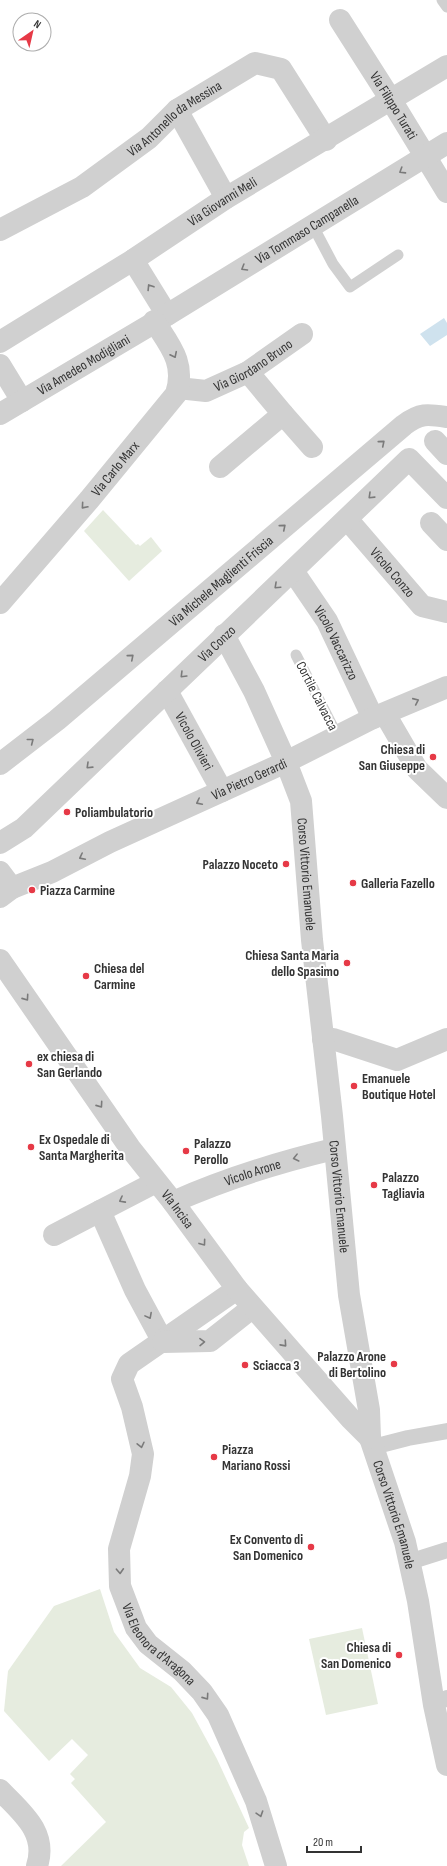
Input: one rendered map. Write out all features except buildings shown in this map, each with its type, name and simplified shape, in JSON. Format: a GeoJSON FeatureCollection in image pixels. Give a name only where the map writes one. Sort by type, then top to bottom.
{"type":"FeatureCollection","features":[{"type":"Feature","properties":{"kind":"street","name":"Via Filippo Turati"},"geometry":{"type":"LineString","coordinates":[[340,20],[447,192]]}},
{"type":"Feature","properties":{"kind":"street","name":"Via Antonello da Messina"},"geometry":{"type":"LineString","coordinates":[[0,230],[82,187],[149,138],[177,110],[255,63],[281,69],[326,140]]}},
{"type":"Feature","properties":{"kind":"street","name":"Via Giovanni Meli"},"geometry":{"type":"LineString","coordinates":[[0,342],[133,260],[226,198],[326,140],[447,66]]}},
{"type":"Feature","properties":{"kind":"street"},"geometry":{"type":"LineString","coordinates":[[177,110],[226,198]]}},
{"type":"Feature","properties":{"kind":"street","name":"Via Tommaso Campanella"},"geometry":{"type":"LineString","coordinates":[[160,318],[447,143]]}},
{"type":"Feature","properties":{"kind":"street","name":"Via Carlo Marx"},"geometry":{"type":"LineString","coordinates":[[0,603],[162,413],[176,394],[180,374],[178,363],[160,318],[133,260]]}},
{"type":"Feature","properties":{"kind":"street","name":"Via Amedeo Modigliani"},"geometry":{"type":"LineString","coordinates":[[0,414],[160,318]]}},
{"type":"Feature","properties":{"kind":"street","name":"Via Giordano Bruno"},"geometry":{"type":"LineString","coordinates":[[178,388],[206,391],[248,372],[302,334]]}},
{"type":"Feature","properties":{"kind":"street"},"geometry":{"type":"LineString","coordinates":[[0,365],[22,401]]}},
{"type":"Feature","properties":{"kind":"street"},"geometry":{"type":"LineString","coordinates":[[248,372],[312,447]]}},
{"type":"Feature","properties":{"kind":"street"},"geometry":{"type":"LineString","coordinates":[[220,467],[283,414]]}},
{"type":"Feature","properties":{"kind":"street","name":"Via Michele Maglienti Friscia"},"geometry":{"type":"LineString","coordinates":[[0,764],[57,720],[404,425],[415,417],[431,414],[447,417]]}},
{"type":"Feature","properties":{"kind":"street","name":"Via Conzo"},"geometry":{"type":"LineString","coordinates":[[0,843],[24,828],[409,459],[447,498]]}},
{"type":"Feature","properties":{"kind":"street","name":"Vicolo Conzo"},"geometry":{"type":"LineString","coordinates":[[347,519],[422,606],[447,612]]}},
{"type":"Feature","properties":{"kind":"street"},"geometry":{"type":"LineString","coordinates":[[431,523],[447,540]]}},
{"type":"Feature","properties":{"kind":"street","name":"Vicolo Vaccarizzo"},"geometry":{"type":"LineString","coordinates":[[293,571],[327,621],[379,716],[417,769],[447,798]]}},
{"type":"Feature","properties":{"kind":"street","name":"Corso Vittorio Emanuele"},"geometry":{"type":"LineString","coordinates":[[224,635],[254,691],[286,762],[301,801],[312,940],[332,1116],[349,1295],[369,1410],[371,1443],[405,1542],[440,1701],[447,1765]]}},
{"type":"Feature","properties":{"kind":"street","name":"Via Pietro Gerardi"},"geometry":{"type":"LineString","coordinates":[[4,886],[52,872],[110,842],[286,762],[379,716],[447,687]]}},
{"type":"Feature","properties":{"kind":"street","name":"Vicolo Olivieri"},"geometry":{"type":"LineString","coordinates":[[167,691],[222,791]]}},
{"type":"Feature","properties":{"kind":"street","name":"Via Incisa"},"geometry":{"type":"LineString","coordinates":[[2,963],[130,1148],[173,1202],[237,1289],[371,1443]]}},
{"type":"Feature","properties":{"kind":"street"},"geometry":{"type":"LineString","coordinates":[[323,1038],[333,1039],[397,1060],[447,1039]]}},
{"type":"Feature","properties":{"kind":"street","name":"Vicolo Arone"},"geometry":{"type":"LineString","coordinates":[[173,1202],[220,1182],[287,1160],[334,1149]]}},
{"type":"Feature","properties":{"kind":"street"},"geometry":{"type":"LineString","coordinates":[[54,1235],[156,1182]]}},
{"type":"Feature","properties":{"kind":"street"},"geometry":{"type":"LineString","coordinates":[[100,1211],[135,1290],[163,1342]]}},
{"type":"Feature","properties":{"kind":"street"},"geometry":{"type":"LineString","coordinates":[[163,1342],[237,1289]]}},
{"type":"Feature","properties":{"kind":"street"},"geometry":{"type":"LineString","coordinates":[[163,1342],[210,1341],[252,1308]]}},
{"type":"Feature","properties":{"kind":"street","name":"Via Eleonora d'Aragona"},"geometry":{"type":"LineString","coordinates":[[163,1342],[129,1364],[122,1379],[132,1407],[143,1454],[140,1476],[119,1549],[120,1586],[136,1628],[148,1644],[182,1671],[202,1692],[218,1715],[256,1801],[276,1866]]}},
{"type":"Feature","properties":{"kind":"street"},"geometry":{"type":"LineString","coordinates":[[371,1443],[447,1431]]}},
{"type":"Feature","properties":{"kind":"street"},"geometry":{"type":"LineString","coordinates":[[409,1562],[447,1550]]}},
{"type":"Feature","properties":{"kind":"street"},"geometry":{"type":"LineString","coordinates":[[0,1790],[34,1828],[39,1838],[40,1848],[37,1866]]}},
{"type":"Feature","properties":{"kind":"lane"},"geometry":{"type":"LineString","coordinates":[[442,0],[447,7]]}},
{"type":"Feature","properties":{"kind":"lane"},"geometry":{"type":"LineString","coordinates":[[313,226],[333,264],[350,287],[398,255]]}},
{"type":"Feature","properties":{"kind":"lane","name":"Cortile Calvacca"},"geometry":{"type":"LineString","coordinates":[[296,655],[338,737]]}},
{"type":"Feature","properties":{"kind":"shaded area"},"geometry":{"type":"Polygon","coordinates":[[[103,510],[136,545],[138,544],[140,546],[151,537],[162,551],[129,581],[84,531],[103,510]]]}},
{"type":"Feature","properties":{"kind":"shaded area"},"geometry":{"type":"Polygon","coordinates":[[[100,1589],[114,1632],[140,1668],[171,1687],[192,1713],[217,1759],[249,1828],[244,1832],[242,1845],[249,1866],[61,1866],[106,1822],[71,1783],[75,1779],[70,1774],[88,1755],[72,1739],[49,1761],[4,1711],[8,1671],[54,1606],[100,1589]]]}},
{"type":"Feature","properties":{"kind":"shaded area"},"geometry":{"type":"Polygon","coordinates":[[[362,1628],[378,1704],[326,1715],[309,1639],[362,1628]]]}},
{"type":"Feature","properties":{"kind":"water"},"geometry":{"type":"Polygon","coordinates":[[[444,318],[447,323],[447,335],[430,346],[420,334],[444,318]]]}},
{"type":"Feature","properties":{"kind":"place","name":"Chiesa di San Giuseppe"},"geometry":{"type":"Point","coordinates":[433,757]}},
{"type":"Feature","properties":{"kind":"place","name":"Poliambulatorio"},"geometry":{"type":"Point","coordinates":[67,812]}},
{"type":"Feature","properties":{"kind":"place","name":"Palazzo Noceto"},"geometry":{"type":"Point","coordinates":[286,864]}},
{"type":"Feature","properties":{"kind":"place","name":"Galleria Fazello"},"geometry":{"type":"Point","coordinates":[353,883]}},
{"type":"Feature","properties":{"kind":"place","name":"Piazza Carmine"},"geometry":{"type":"Point","coordinates":[32,890]}},
{"type":"Feature","properties":{"kind":"place","name":"Chiesa Santa Maria dello Spasimo"},"geometry":{"type":"Point","coordinates":[347,963]}},
{"type":"Feature","properties":{"kind":"place","name":"Chiesa del Carmine"},"geometry":{"type":"Point","coordinates":[86,976]}},
{"type":"Feature","properties":{"kind":"place","name":"ex chiesa di San Gerlando"},"geometry":{"type":"Point","coordinates":[29,1064]}},
{"type":"Feature","properties":{"kind":"place","name":"Emanuele Boutique Hotel"},"geometry":{"type":"Point","coordinates":[354,1086]}},
{"type":"Feature","properties":{"kind":"place","name":"Ex Ospedale di Santa Margherita"},"geometry":{"type":"Point","coordinates":[31,1147]}},
{"type":"Feature","properties":{"kind":"place","name":"Palazzo Perollo"},"geometry":{"type":"Point","coordinates":[186,1151]}},
{"type":"Feature","properties":{"kind":"place","name":"Palazzo Tagliavia"},"geometry":{"type":"Point","coordinates":[374,1185]}},
{"type":"Feature","properties":{"kind":"place","name":"Palazzo Arone di Bertolino"},"geometry":{"type":"Point","coordinates":[394,1364]}},
{"type":"Feature","properties":{"kind":"place","name":"Sciacca 3"},"geometry":{"type":"Point","coordinates":[245,1365]}},
{"type":"Feature","properties":{"kind":"place","name":"Piazza Mariano Rossi"},"geometry":{"type":"Point","coordinates":[214,1457]}},
{"type":"Feature","properties":{"kind":"place","name":"Ex Convento di San Domenico"},"geometry":{"type":"Point","coordinates":[311,1547]}},
{"type":"Feature","properties":{"kind":"place","name":"Chiesa di San Domenico"},"geometry":{"type":"Point","coordinates":[399,1655]}}]}
